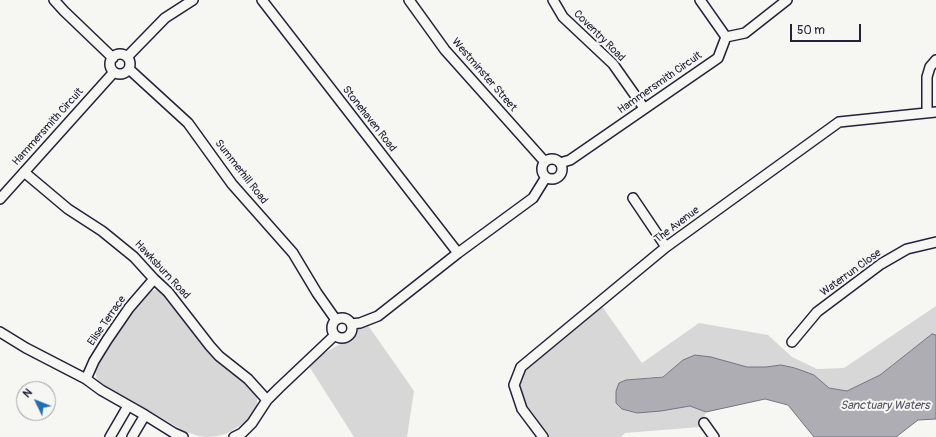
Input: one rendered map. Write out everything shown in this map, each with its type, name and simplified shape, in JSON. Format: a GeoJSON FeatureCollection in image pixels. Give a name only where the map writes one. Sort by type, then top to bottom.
{"type":"FeatureCollection","features":[{"type":"Feature","properties":{"kind":"street"},"geometry":{"type":"LineString","coordinates":[[54,0],[85,33],[113,58]]}},
{"type":"Feature","properties":{"kind":"street"},"geometry":{"type":"LineString","coordinates":[[127,57],[165,18],[193,0]]}},
{"type":"Feature","properties":{"kind":"street","name":"Stonehaven Road"},"geometry":{"type":"LineString","coordinates":[[262,0],[458,253]]}},
{"type":"Feature","properties":{"kind":"street","name":"Westminster Street"},"geometry":{"type":"LineString","coordinates":[[409,0],[445,50],[545,162]]}},
{"type":"Feature","properties":{"kind":"street","name":"Coventry Road"},"geometry":{"type":"LineString","coordinates":[[553,0],[563,17],[613,64],[644,108]]}},
{"type":"Feature","properties":{"kind":"street"},"geometry":{"type":"LineString","coordinates":[[700,0],[726,37],[745,33],[787,0]]}},
{"type":"Feature","properties":{"kind":"street","name":"Hammersmith Circuit"},"geometry":{"type":"LineString","coordinates":[[545,162],[552,159],[560,163],[570,160],[718,58],[726,37]]}},
{"type":"Feature","properties":{"kind":"street"},"geometry":{"type":"LineString","coordinates":[[118,55],[127,57],[130,62],[129,69],[126,73],[122,74],[114,72],[111,66],[113,58],[118,55]]}},
{"type":"Feature","properties":{"kind":"street"},"geometry":{"type":"LineString","coordinates":[[932,112],[927,77],[930,67],[936,60]]}},
{"type":"Feature","properties":{"kind":"street","name":"Summerhill Road"},"geometry":{"type":"LineString","coordinates":[[129,69],[188,123],[232,184],[293,253],[317,293],[336,320]]}},
{"type":"Feature","properties":{"kind":"street","name":"Hammersmith Circuit"},"geometry":{"type":"LineString","coordinates":[[0,199],[114,72]]}},
{"type":"Feature","properties":{"kind":"street","name":"The Avenue"},"geometry":{"type":"LineString","coordinates":[[543,437],[522,409],[514,385],[521,367],[666,247],[839,122],[932,112]]}},
{"type":"Feature","properties":{"kind":"street"},"geometry":{"type":"LineString","coordinates":[[545,162],[542,169],[546,177],[551,179],[557,178],[560,173],[560,163]]}},
{"type":"Feature","properties":{"kind":"street","name":"Hawksburn Road"},"geometry":{"type":"LineString","coordinates":[[24,172],[68,209],[116,241],[134,257],[168,292],[219,356],[248,379],[267,400]]}},
{"type":"Feature","properties":{"kind":"street"},"geometry":{"type":"LineString","coordinates":[[351,324],[360,323],[378,316],[458,253],[533,198],[546,177]]}},
{"type":"Feature","properties":{"kind":"street"},"geometry":{"type":"LineString","coordinates":[[633,198],[666,247]]}},
{"type":"Feature","properties":{"kind":"street","name":"Waterrun Close"},"geometry":{"type":"LineString","coordinates":[[792,342],[817,312],[881,264],[907,249],[936,242]]}},
{"type":"Feature","properties":{"kind":"street","name":"Elise Terrace"},"geometry":{"type":"LineString","coordinates":[[86,379],[94,362],[111,334],[129,308],[154,279]]}},
{"type":"Feature","properties":{"kind":"street"},"geometry":{"type":"LineString","coordinates":[[340,318],[348,320],[352,328],[348,335],[340,337],[336,335],[332,326],[336,320],[340,318]]}},
{"type":"Feature","properties":{"kind":"street"},"geometry":{"type":"LineString","coordinates":[[0,332],[26,348],[86,379],[128,406],[183,437]]}},
{"type":"Feature","properties":{"kind":"street"},"geometry":{"type":"LineString","coordinates":[[234,437],[252,423],[267,400],[296,371],[336,335]]}},
{"type":"Feature","properties":{"kind":"street"},"geometry":{"type":"LineString","coordinates":[[110,437],[128,406]]}},
{"type":"Feature","properties":{"kind":"street"},"geometry":{"type":"LineString","coordinates":[[132,437],[145,415]]}},
{"type":"Feature","properties":{"kind":"street"},"geometry":{"type":"LineString","coordinates":[[704,423],[714,437]]}},
{"type":"Feature","properties":{"kind":"shaded area"},"geometry":{"type":"Polygon","coordinates":[[[156,290],[164,293],[253,389],[257,398],[257,406],[247,421],[228,433],[207,437],[186,432],[101,383],[97,379],[95,372],[97,365],[112,338],[129,314],[149,291],[156,290]]]}},
{"type":"Feature","properties":{"kind":"shaded area"},"geometry":{"type":"Polygon","coordinates":[[[601,305],[642,363],[699,323],[768,335],[792,357],[817,369],[844,368],[936,306],[936,334],[932,334],[880,375],[847,391],[829,388],[795,367],[747,367],[695,355],[663,376],[626,380],[616,392],[622,409],[637,413],[690,406],[706,412],[700,427],[625,433],[621,437],[543,437],[522,409],[514,385],[521,367],[601,305]]]}},
{"type":"Feature","properties":{"kind":"shaded area"},"geometry":{"type":"Polygon","coordinates":[[[365,321],[414,391],[407,437],[354,437],[307,363],[344,342],[365,321]]]}},
{"type":"Feature","properties":{"kind":"water","name":"Sanctuary Waters"},"geometry":{"type":"Polygon","coordinates":[[[932,334],[936,335],[936,419],[918,420],[896,437],[814,437],[788,405],[765,399],[706,412],[690,406],[637,413],[622,409],[616,403],[616,391],[619,383],[626,380],[663,377],[683,360],[695,355],[711,357],[747,367],[781,365],[795,368],[814,375],[829,388],[847,391],[880,375],[932,334]]]}}]}
